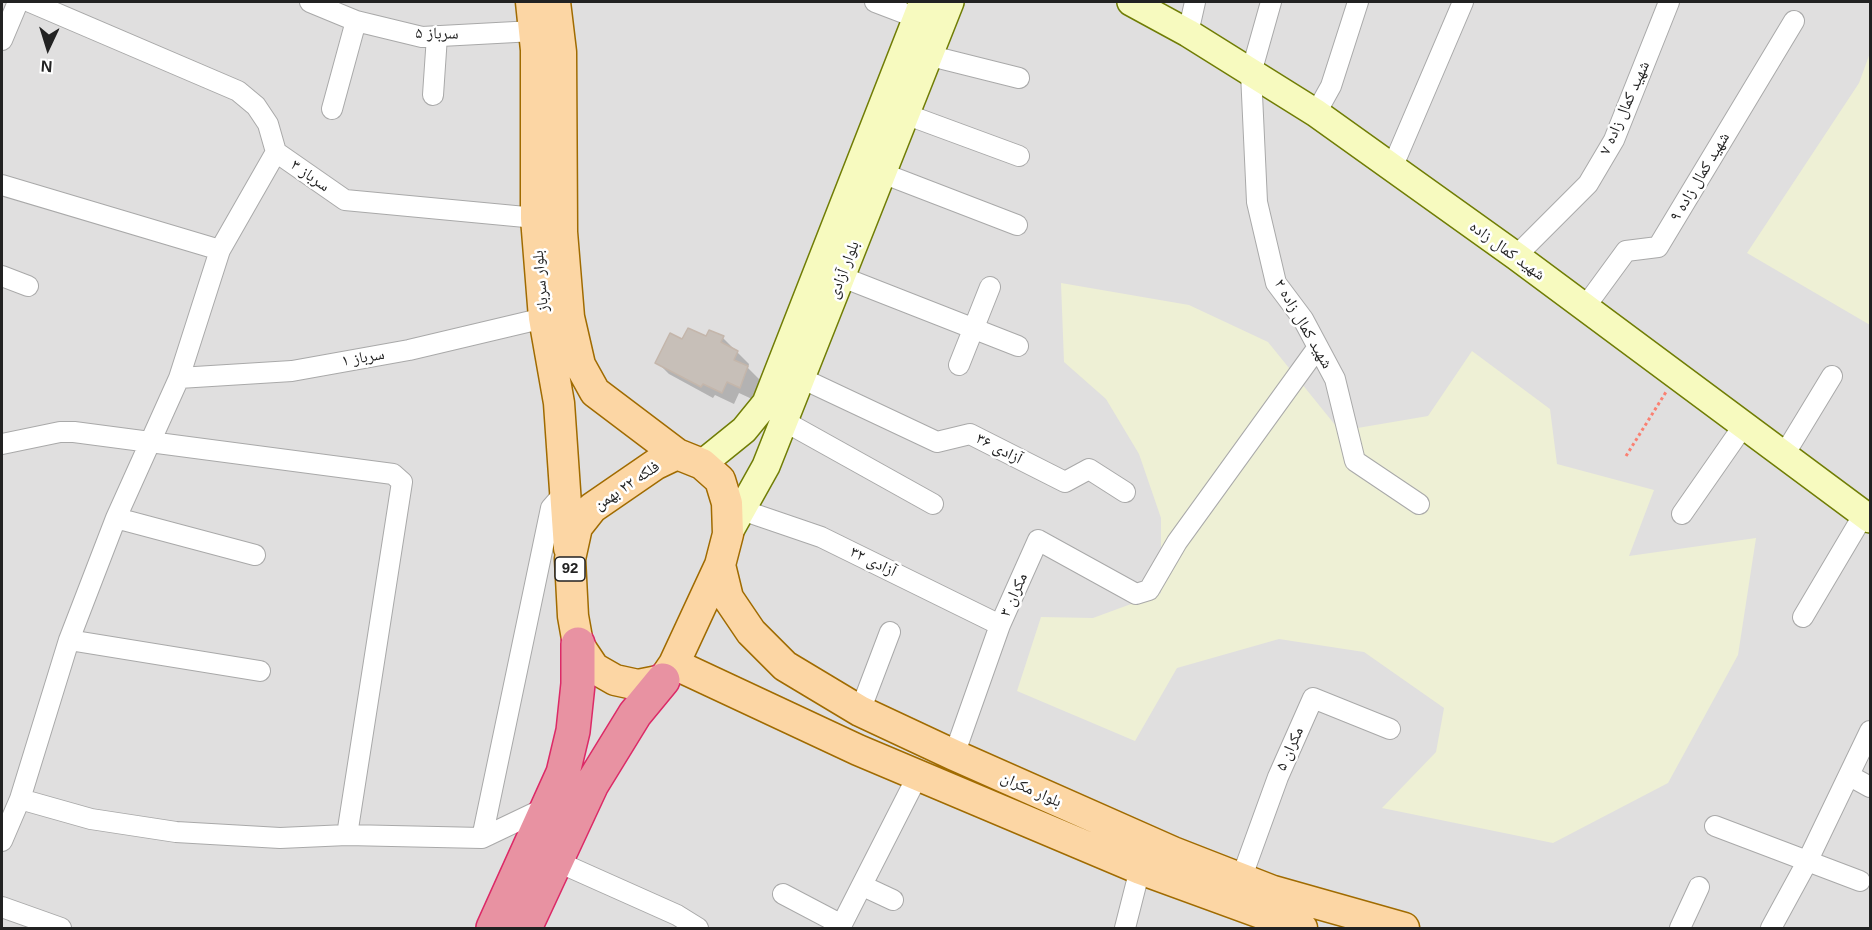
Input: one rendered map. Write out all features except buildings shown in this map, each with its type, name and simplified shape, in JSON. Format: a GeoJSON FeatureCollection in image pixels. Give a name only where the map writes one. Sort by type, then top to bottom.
{"type":"FeatureCollection","features":[{"type":"Feature","properties":{"kind":"highway","name":"92"},"geometry":{"type":"LineString","coordinates":[[493,928],[563,773],[573,731],[578,684],[578,644]]}},
{"type":"Feature","properties":{"kind":"highway"},"geometry":{"type":"LineString","coordinates":[[525,928],[592,784],[635,714],[669,672]]}},
{"type":"Feature","properties":{"kind":"main road","name":"بلوار سرباز"},"geometry":{"type":"LineString","coordinates":[[531,2],[534,31],[536,218],[544,318],[559,403],[570,559]]}},
{"type":"Feature","properties":{"kind":"main road","name":"بلوار سرباز"},"geometry":{"type":"LineString","coordinates":[[555,2],[561,52],[562,232],[569,317],[580,365],[595,392],[689,459]]}},
{"type":"Feature","properties":{"kind":"main road","name":"بلوار آزادی"},"geometry":{"type":"LineString","coordinates":[[735,522],[766,466],[842,277],[927,55],[950,2]]}},
{"type":"Feature","properties":{"kind":"main road","name":"شهید کمال زاده"},"geometry":{"type":"LineString","coordinates":[[1131,2],[1188,33],[1316,113],[1516,256],[1867,517]]}},
{"type":"Feature","properties":{"kind":"main road","name":"بلوار آزادی"},"geometry":{"type":"LineString","coordinates":[[689,459],[744,430],[766,402],[920,10]]}},
{"type":"Feature","properties":{"kind":"main road"},"geometry":{"type":"LineString","coordinates":[[669,672],[720,565],[735,522],[720,480],[689,459]]}},
{"type":"Feature","properties":{"kind":"main road","name":"فلکه ۲۲ بهمن"},"geometry":{"type":"LineString","coordinates":[[669,672],[638,685],[615,680],[594,668],[578,644],[573,616],[570,559],[577,527],[592,508],[656,464],[689,459]]}},
{"type":"Feature","properties":{"kind":"main road","name":"بلوار مکران"},"geometry":{"type":"LineString","coordinates":[[720,565],[728,598],[751,632],[785,666],[849,704],[954,755],[1173,852],[1273,891],[1404,928]]}},
{"type":"Feature","properties":{"kind":"main road","name":"بلوار مکران"},"geometry":{"type":"LineString","coordinates":[[669,672],[815,730],[1140,869],[1302,928]]}},
{"type":"Feature","properties":{"kind":"main road"},"geometry":{"type":"LineString","coordinates":[[815,730],[811,718],[815,704],[820,700],[849,704]]}},
{"type":"Feature","properties":{"kind":"street"},"geometry":{"type":"LineString","coordinates":[[4,29],[18,2]]}},
{"type":"Feature","properties":{"kind":"street","name":"سرباز ۳"},"geometry":{"type":"LineString","coordinates":[[30,2],[238,91],[256,106],[268,124],[276,152],[345,200],[536,218]]}},
{"type":"Feature","properties":{"kind":"street","name":"سرباز ۵"},"geometry":{"type":"LineString","coordinates":[[310,2],[356,21],[422,37],[534,31]]}},
{"type":"Feature","properties":{"kind":"street"},"geometry":{"type":"LineString","coordinates":[[875,2],[920,10]]}},
{"type":"Feature","properties":{"kind":"street"},"geometry":{"type":"LineString","coordinates":[[1188,33],[1195,2]]}},
{"type":"Feature","properties":{"kind":"street","name":"شهید کمال زاده ۲"},"geometry":{"type":"LineString","coordinates":[[1271,2],[1251,73],[1257,202],[1276,283],[1303,319],[1335,379],[1355,461],[1419,504]]}},
{"type":"Feature","properties":{"kind":"street"},"geometry":{"type":"LineString","coordinates":[[1316,113],[1331,86],[1358,2]]}},
{"type":"Feature","properties":{"kind":"street"},"geometry":{"type":"LineString","coordinates":[[1392,168],[1463,2]]}},
{"type":"Feature","properties":{"kind":"street","name":"شهید کمال زاده ۷"},"geometry":{"type":"LineString","coordinates":[[1516,256],[1588,184],[1614,140],[1669,2]]}},
{"type":"Feature","properties":{"kind":"street"},"geometry":{"type":"LineString","coordinates":[[332,109],[356,21]]}},
{"type":"Feature","properties":{"kind":"street","name":"شهید کمال زاده ۹"},"geometry":{"type":"LineString","coordinates":[[1585,307],[1626,251],[1658,247],[1794,21]]}},
{"type":"Feature","properties":{"kind":"street"},"geometry":{"type":"LineString","coordinates":[[433,95],[437,36]]}},
{"type":"Feature","properties":{"kind":"street"},"geometry":{"type":"LineString","coordinates":[[927,55],[1019,78]]}},
{"type":"Feature","properties":{"kind":"street"},"geometry":{"type":"LineString","coordinates":[[905,114],[1019,156]]}},
{"type":"Feature","properties":{"kind":"street"},"geometry":{"type":"LineString","coordinates":[[2,841],[20,799],[69,640],[116,518],[148,442],[179,378],[220,250],[276,152]]}},
{"type":"Feature","properties":{"kind":"street"},"geometry":{"type":"LineString","coordinates":[[882,173],[1017,225]]}},
{"type":"Feature","properties":{"kind":"street"},"geometry":{"type":"LineString","coordinates":[[2,185],[220,250]]}},
{"type":"Feature","properties":{"kind":"street"},"geometry":{"type":"LineString","coordinates":[[2,276],[28,286]]}},
{"type":"Feature","properties":{"kind":"street"},"geometry":{"type":"LineString","coordinates":[[842,277],[1018,346]]}},
{"type":"Feature","properties":{"kind":"street"},"geometry":{"type":"LineString","coordinates":[[959,365],[990,287]]}},
{"type":"Feature","properties":{"kind":"street","name":"سرباز ۱"},"geometry":{"type":"LineString","coordinates":[[179,378],[292,371],[409,350],[544,318]]}},
{"type":"Feature","properties":{"kind":"street","name":"مکران ۳"},"geometry":{"type":"LineString","coordinates":[[954,755],[1000,624],[1038,540],[1136,594],[1149,590],[1177,542],[1318,347]]}},
{"type":"Feature","properties":{"kind":"street"},"geometry":{"type":"LineString","coordinates":[[1784,455],[1832,376]]}},
{"type":"Feature","properties":{"kind":"street","name":"آزادی ۳۶"},"geometry":{"type":"LineString","coordinates":[[801,378],[937,442],[970,434],[1065,482],[1089,469],[1125,492]]}},
{"type":"Feature","properties":{"kind":"street"},"geometry":{"type":"LineString","coordinates":[[784,420],[933,504]]}},
{"type":"Feature","properties":{"kind":"street"},"geometry":{"type":"LineString","coordinates":[[1682,514],[1744,425]]}},
{"type":"Feature","properties":{"kind":"street"},"geometry":{"type":"LineString","coordinates":[[2,444],[60,432],[393,474],[402,482],[347,836]]}},
{"type":"Feature","properties":{"kind":"street"},"geometry":{"type":"LineString","coordinates":[[482,838],[551,508],[565,492]]}},
{"type":"Feature","properties":{"kind":"street"},"geometry":{"type":"LineString","coordinates":[[1803,617],[1867,517]]}},
{"type":"Feature","properties":{"kind":"street"},"geometry":{"type":"LineString","coordinates":[[116,518],[255,555]]}},
{"type":"Feature","properties":{"kind":"street","name":"آزادی ۳۲"},"geometry":{"type":"LineString","coordinates":[[735,522],[821,537],[1000,624]]}},
{"type":"Feature","properties":{"kind":"street"},"geometry":{"type":"LineString","coordinates":[[849,704],[890,632]]}},
{"type":"Feature","properties":{"kind":"street"},"geometry":{"type":"LineString","coordinates":[[69,640],[260,671]]}},
{"type":"Feature","properties":{"kind":"street","name":"مکران ۵"},"geometry":{"type":"LineString","coordinates":[[1241,879],[1278,777],[1313,698],[1390,729]]}},
{"type":"Feature","properties":{"kind":"street"},"geometry":{"type":"LineString","coordinates":[[1771,928],[1807,862],[1870,731]]}},
{"type":"Feature","properties":{"kind":"street"},"geometry":{"type":"LineString","coordinates":[[783,894],[841,927],[918,775]]}},
{"type":"Feature","properties":{"kind":"street"},"geometry":{"type":"LineString","coordinates":[[1850,776],[1870,787]]}},
{"type":"Feature","properties":{"kind":"street"},"geometry":{"type":"LineString","coordinates":[[20,799],[92,819],[176,832],[280,838],[347,836],[482,838],[549,806]]}},
{"type":"Feature","properties":{"kind":"street"},"geometry":{"type":"LineString","coordinates":[[1715,826],[1860,881]]}},
{"type":"Feature","properties":{"kind":"street"},"geometry":{"type":"LineString","coordinates":[[555,861],[677,915],[698,928]]}},
{"type":"Feature","properties":{"kind":"street"},"geometry":{"type":"LineString","coordinates":[[1125,928],[1140,869]]}},
{"type":"Feature","properties":{"kind":"street"},"geometry":{"type":"LineString","coordinates":[[863,886],[894,900]]}},
{"type":"Feature","properties":{"kind":"street"},"geometry":{"type":"LineString","coordinates":[[1680,928],[1699,887]]}},
{"type":"Feature","properties":{"kind":"street"},"geometry":{"type":"LineString","coordinates":[[2,907],[61,928]]}},
{"type":"Feature","properties":{"kind":"path"},"geometry":{"type":"LineString","coordinates":[[1626,456],[1677,375]]}},
{"type":"Feature","properties":{"kind":"shaded area"},"geometry":{"type":"Polygon","coordinates":[[[2,2],[1870,2],[1870,928],[2,928],[2,2]]]}},
{"type":"Feature","properties":{"kind":"green space"},"geometry":{"type":"Polygon","coordinates":[[[1870,53],[1870,325],[1747,253],[1859,83],[1870,53]]]}},
{"type":"Feature","properties":{"kind":"green space"},"geometry":{"type":"Polygon","coordinates":[[[1061,283],[1189,305],[1268,342],[1340,431],[1428,416],[1472,351],[1550,409],[1557,464],[1654,490],[1629,556],[1756,538],[1738,655],[1668,783],[1553,843],[1382,808],[1436,752],[1444,708],[1364,652],[1279,639],[1177,668],[1135,741],[1017,691],[1041,617],[1093,618],[1161,593],[1161,518],[1139,454],[1106,399],[1064,362],[1061,283]]]}}]}
